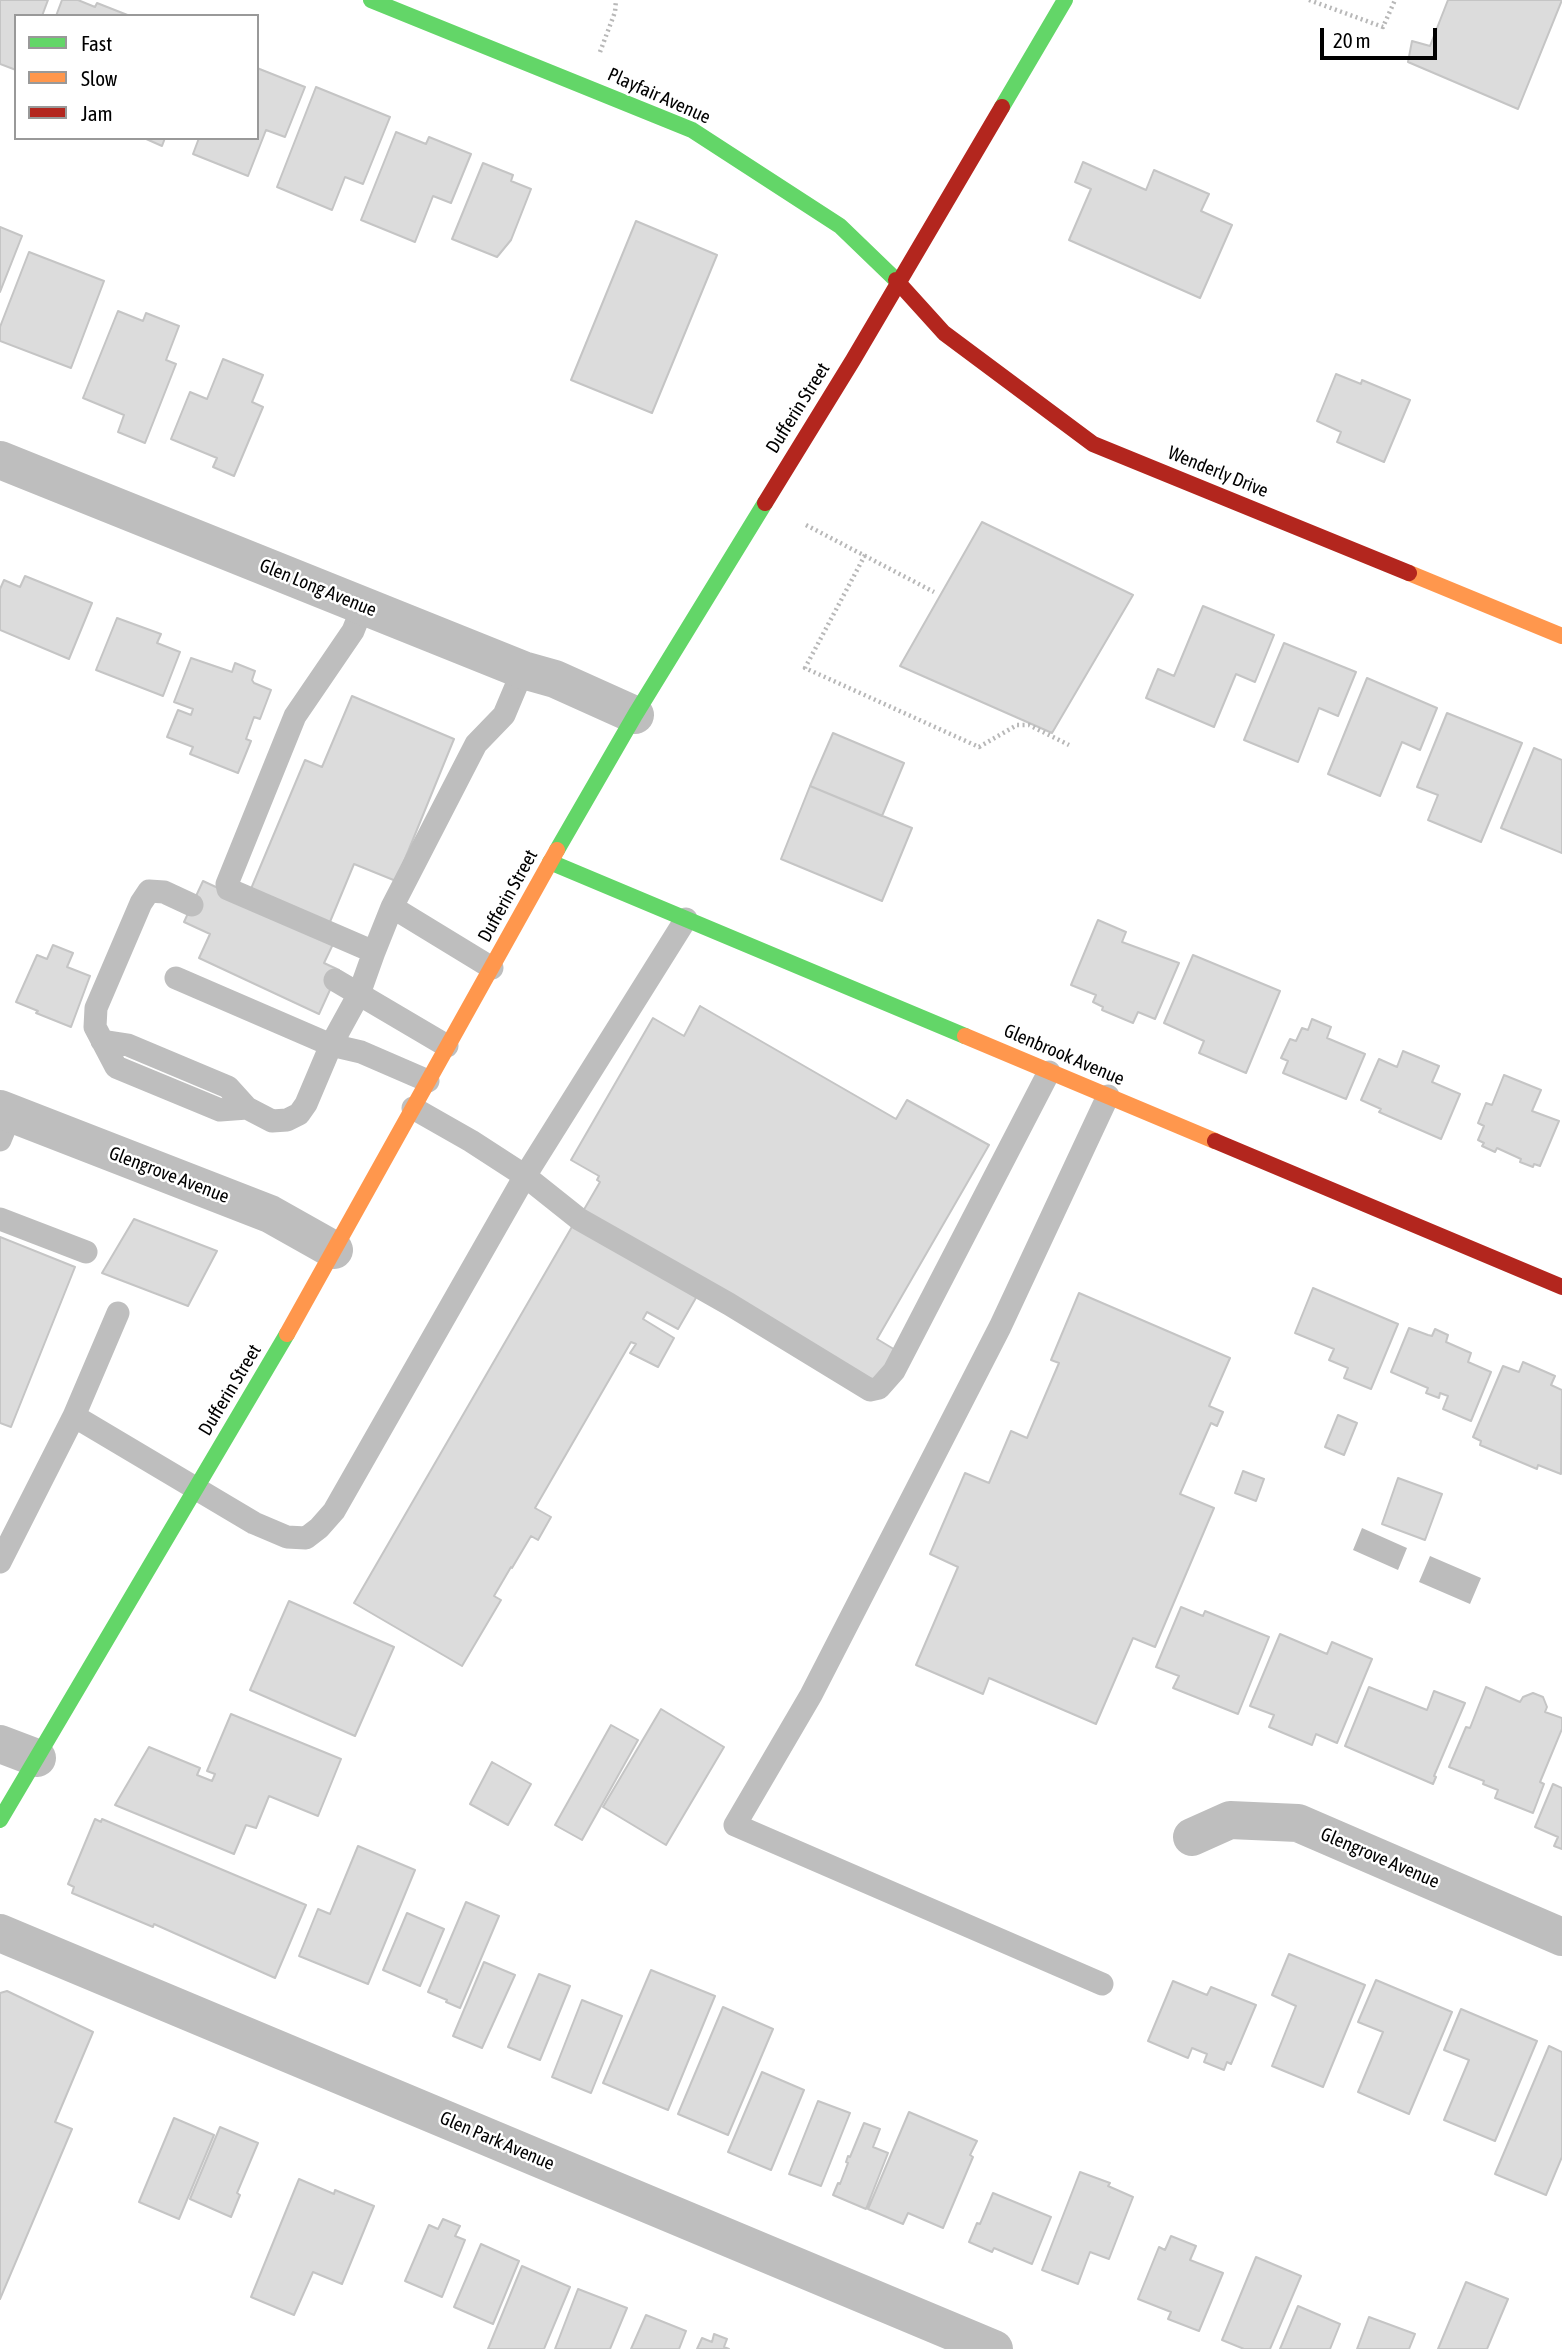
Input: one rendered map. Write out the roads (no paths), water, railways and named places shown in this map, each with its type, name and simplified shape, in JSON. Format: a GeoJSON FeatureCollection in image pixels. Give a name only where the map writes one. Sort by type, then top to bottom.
{"type":"FeatureCollection","features":[{"type":"Feature","properties":{"kind":"street","name":"Playfair Avenue"},"geometry":{"type":"LineString","coordinates":[[371,0],[692,130],[840,226],[899,283]]}},
{"type":"Feature","properties":{"kind":"street","name":"Dufferin Street"},"geometry":{"type":"LineString","coordinates":[[0,1820],[302,1309],[550,862],[635,715],[899,283],[1065,0]]}},
{"type":"Feature","properties":{"kind":"street","name":"Wenderly Drive"},"geometry":{"type":"LineString","coordinates":[[899,283],[944,332],[1093,444],[1562,636]]}},
{"type":"Feature","properties":{"kind":"street","name":"Glen Long Avenue"},"geometry":{"type":"LineString","coordinates":[[0,460],[523,670],[555,679],[635,715]]}},
{"type":"Feature","properties":{"kind":"street","name":"Glenbrook Avenue"},"geometry":{"type":"LineString","coordinates":[[550,862],[1562,1287]]}},
{"type":"Feature","properties":{"kind":"street","name":"Glengrove Avenue"},"geometry":{"type":"LineString","coordinates":[[4,1121],[270,1214],[334,1250]]}},
{"type":"Feature","properties":{"kind":"street"},"geometry":{"type":"LineString","coordinates":[[0,1744],[37,1758]]}},
{"type":"Feature","properties":{"kind":"street","name":"Glengrove Avenue"},"geometry":{"type":"LineString","coordinates":[[1192,1838],[1230,1820],[1298,1823],[1562,1937]]}},
{"type":"Feature","properties":{"kind":"street","name":"Glen Park Avenue"},"geometry":{"type":"LineString","coordinates":[[0,1933],[994,2349]]}},
{"type":"Feature","properties":{"kind":"lane"},"geometry":{"type":"LineString","coordinates":[[363,606],[353,631],[295,716],[227,884],[232,892],[374,952]]}},
{"type":"Feature","properties":{"kind":"lane"},"geometry":{"type":"LineString","coordinates":[[192,905],[164,892],[149,891],[141,902],[96,1008],[95,1027],[102,1041],[128,1045],[228,1087],[247,1108],[272,1121],[287,1120],[299,1114],[306,1104],[331,1045],[359,995],[392,907],[476,744],[505,715],[523,670]]}},
{"type":"Feature","properties":{"kind":"lane"},"geometry":{"type":"LineString","coordinates":[[392,907],[492,968]]}},
{"type":"Feature","properties":{"kind":"lane"},"geometry":{"type":"LineString","coordinates":[[74,1416],[254,1523],[287,1537],[306,1538],[319,1528],[334,1511],[525,1176],[686,919]]}},
{"type":"Feature","properties":{"kind":"lane"},"geometry":{"type":"LineString","coordinates":[[176,978],[331,1045],[361,1052],[428,1081]]}},
{"type":"Feature","properties":{"kind":"lane"},"geometry":{"type":"LineString","coordinates":[[335,979],[447,1046]]}},
{"type":"Feature","properties":{"kind":"lane"},"geometry":{"type":"LineString","coordinates":[[413,1108],[525,1176],[579,1219],[729,1304],[870,1390],[879,1388],[894,1371],[1049,1072]]}},
{"type":"Feature","properties":{"kind":"lane"},"geometry":{"type":"LineString","coordinates":[[1102,1984],[735,1825],[810,1695],[1000,1327],[1108,1096]]}},
{"type":"Feature","properties":{"kind":"lane"},"geometry":{"type":"LineString","coordinates":[[0,1219],[86,1252]]}},
{"type":"Feature","properties":{"kind":"lane"},"geometry":{"type":"LineString","coordinates":[[0,1562],[74,1416],[118,1313]]}}]}
